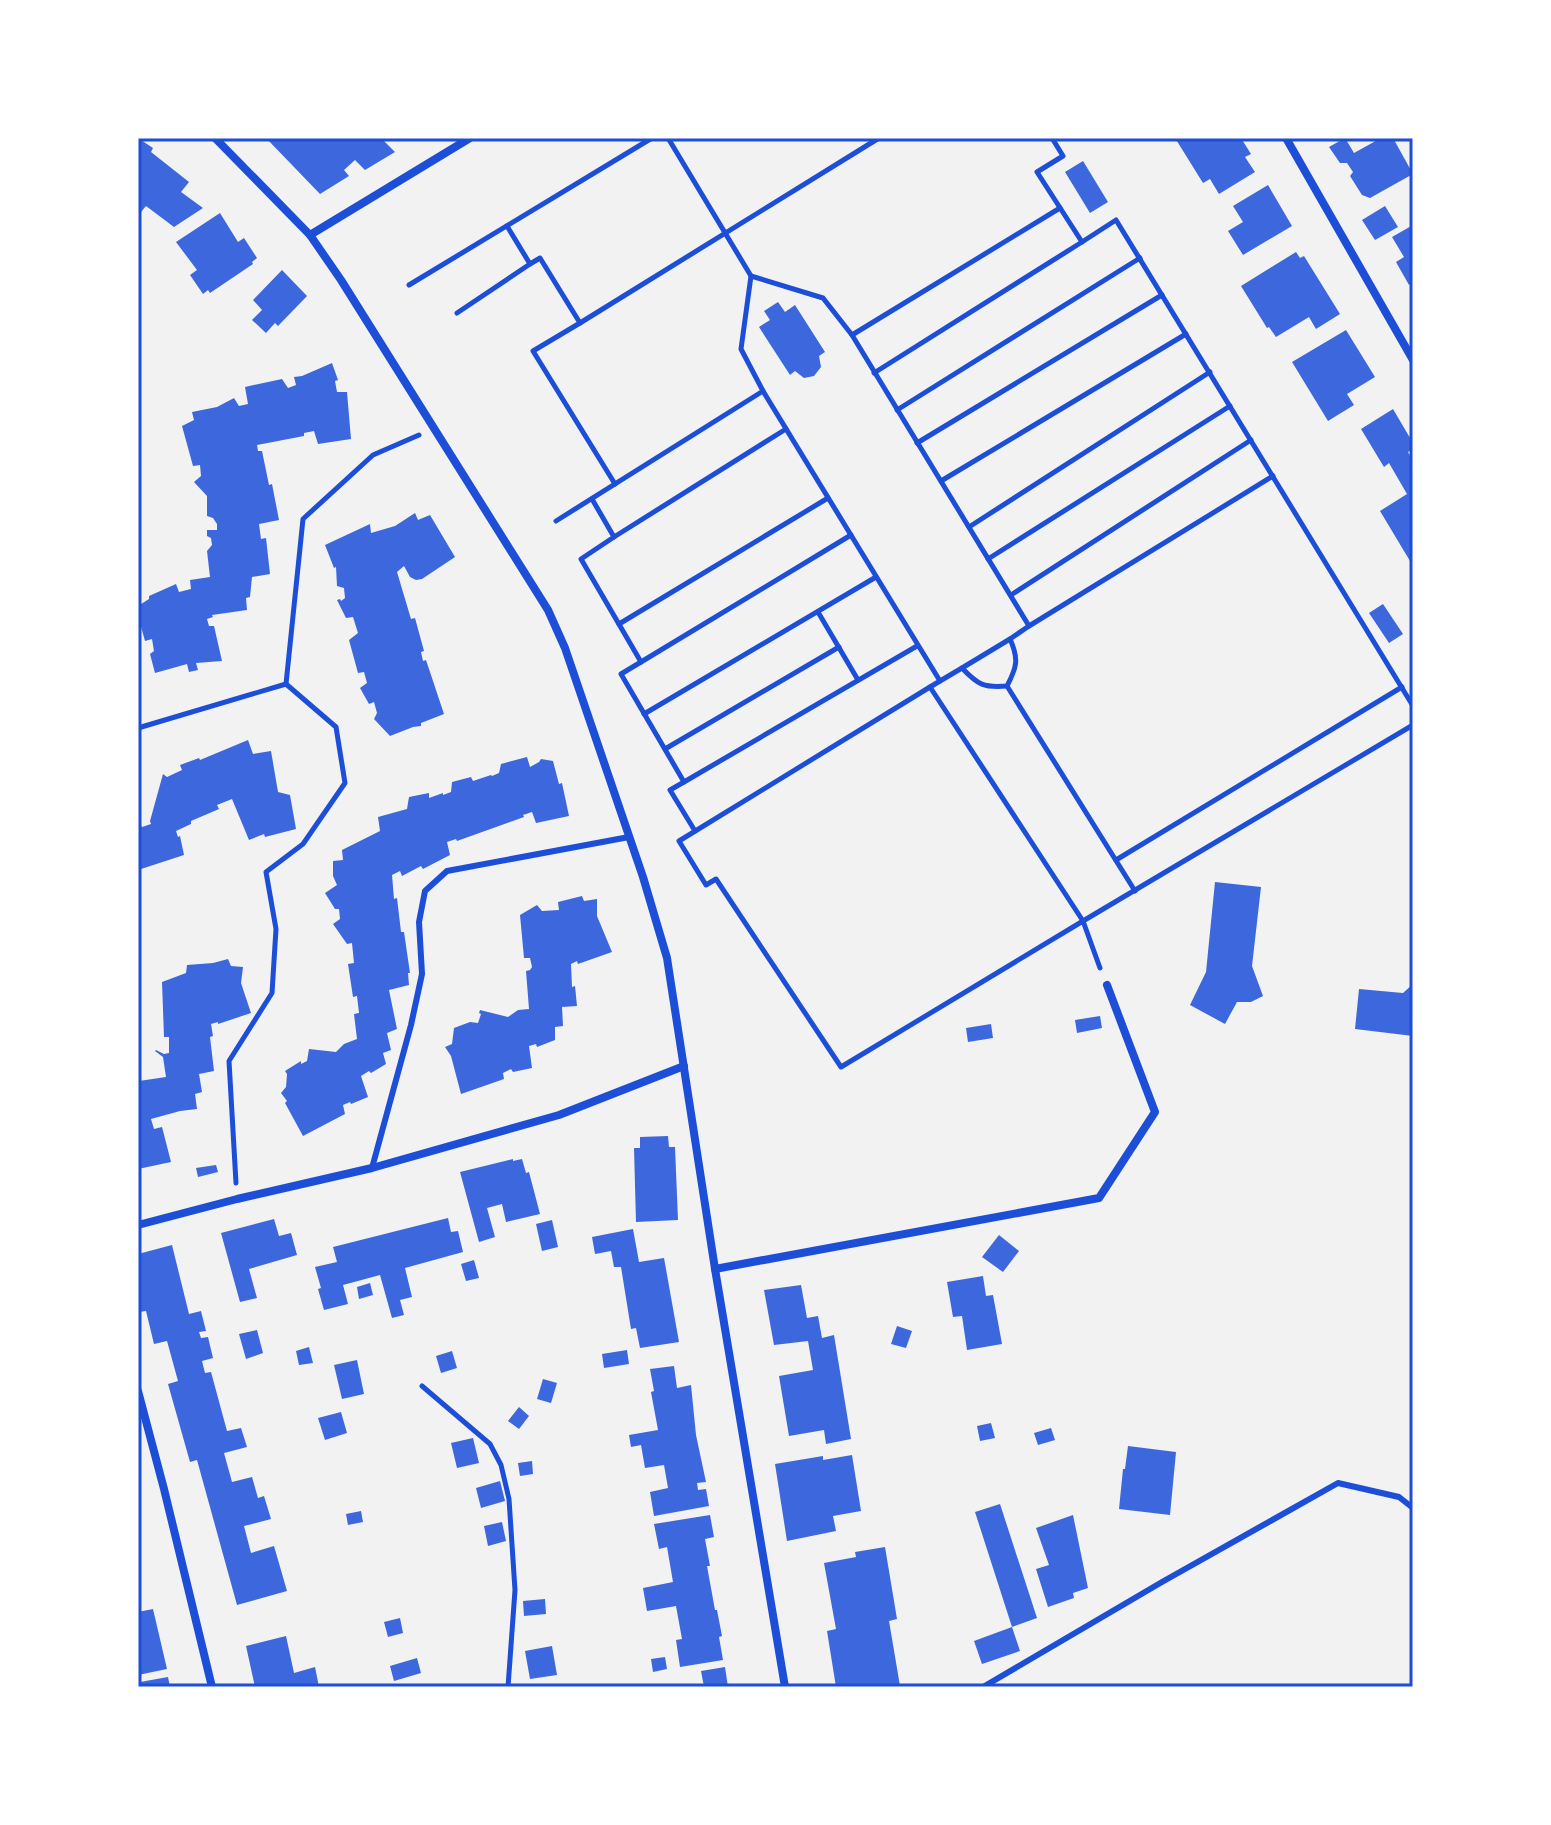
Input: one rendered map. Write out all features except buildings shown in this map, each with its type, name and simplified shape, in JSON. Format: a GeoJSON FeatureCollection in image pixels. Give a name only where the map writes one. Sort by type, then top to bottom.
{"type":"FeatureCollection","features":[{"type":"Feature","properties":{"kind":"street"},"geometry":{"type":"LineString","coordinates":[[215,138],[310,235],[341,280],[548,610],[565,648],[667,958],[785,1687]]}},
{"type":"Feature","properties":{"kind":"street"},"geometry":{"type":"LineString","coordinates":[[310,235],[470,138]]}},
{"type":"Feature","properties":{"kind":"street"},"geometry":{"type":"LineString","coordinates":[[1286,138],[1413,360]]}},
{"type":"Feature","properties":{"kind":"street"},"geometry":{"type":"LineString","coordinates":[[715,1269],[1099,1198],[1155,1112],[1107,985]]}},
{"type":"Feature","properties":{"kind":"street"},"geometry":{"type":"LineString","coordinates":[[138,1225],[372,1168],[559,1115],[684,1066]]}},
{"type":"Feature","properties":{"kind":"street"},"geometry":{"type":"LineString","coordinates":[[138,1391],[212,1687]]}},
{"type":"Feature","properties":{"kind":"lane"},"geometry":{"type":"LineString","coordinates":[[372,1168],[422,974],[419,922],[425,891],[447,871],[629,837]]}},
{"type":"Feature","properties":{"kind":"lane"},"geometry":{"type":"LineString","coordinates":[[983,1687],[1338,1483],[1399,1497],[1413,1508]]}},
{"type":"Feature","properties":{"kind":"path"},"geometry":{"type":"LineString","coordinates":[[409,285],[652,138]]}},
{"type":"Feature","properties":{"kind":"path"},"geometry":{"type":"LineString","coordinates":[[668,138],[751,276],[741,349],[763,391],[940,681]]}},
{"type":"Feature","properties":{"kind":"path"},"geometry":{"type":"LineString","coordinates":[[615,484],[533,351],[879,138]]}},
{"type":"Feature","properties":{"kind":"path"},"geometry":{"type":"LineString","coordinates":[[1052,138],[1063,156],[1037,172],[1082,242]]}},
{"type":"Feature","properties":{"kind":"path"},"geometry":{"type":"LineString","coordinates":[[852,335],[1060,208]]}},
{"type":"Feature","properties":{"kind":"path"},"geometry":{"type":"LineString","coordinates":[[874,373],[1116,220],[1413,706]]}},
{"type":"Feature","properties":{"kind":"path"},"geometry":{"type":"LineString","coordinates":[[507,226],[530,264]]}},
{"type":"Feature","properties":{"kind":"path"},"geometry":{"type":"LineString","coordinates":[[457,313],[540,258],[580,323]]}},
{"type":"Feature","properties":{"kind":"path"},"geometry":{"type":"LineString","coordinates":[[897,410],[1140,258]]}},
{"type":"Feature","properties":{"kind":"path"},"geometry":{"type":"LineString","coordinates":[[751,276],[823,298],[852,335],[1029,626]]}},
{"type":"Feature","properties":{"kind":"path"},"geometry":{"type":"LineString","coordinates":[[917,443],[1162,295]]}},
{"type":"Feature","properties":{"kind":"path"},"geometry":{"type":"LineString","coordinates":[[941,481],[1186,334]]}},
{"type":"Feature","properties":{"kind":"path"},"geometry":{"type":"LineString","coordinates":[[969,527],[1210,372]]}},
{"type":"Feature","properties":{"kind":"path"},"geometry":{"type":"LineString","coordinates":[[556,521],[763,391]]}},
{"type":"Feature","properties":{"kind":"path"},"geometry":{"type":"LineString","coordinates":[[988,559],[1230,406]]}},
{"type":"Feature","properties":{"kind":"path"},"geometry":{"type":"LineString","coordinates":[[286,684],[303,519],[373,455],[435,429]]}},
{"type":"Feature","properties":{"kind":"path"},"geometry":{"type":"LineString","coordinates":[[641,662],[581,559],[786,429]]}},
{"type":"Feature","properties":{"kind":"path"},"geometry":{"type":"LineString","coordinates":[[1011,595],[1251,440]]}},
{"type":"Feature","properties":{"kind":"path"},"geometry":{"type":"LineString","coordinates":[[1273,476],[679,841],[706,885],[716,879],[841,1067],[1413,725]]}},
{"type":"Feature","properties":{"kind":"path"},"geometry":{"type":"LineString","coordinates":[[619,624],[828,498]]}},
{"type":"Feature","properties":{"kind":"path"},"geometry":{"type":"LineString","coordinates":[[592,499],[614,537]]}},
{"type":"Feature","properties":{"kind":"path"},"geometry":{"type":"LineString","coordinates":[[684,782],[621,674],[851,535]]}},
{"type":"Feature","properties":{"kind":"path"},"geometry":{"type":"LineString","coordinates":[[644,714],[876,577]]}},
{"type":"Feature","properties":{"kind":"path"},"geometry":{"type":"LineString","coordinates":[[818,612],[858,680]]}},
{"type":"Feature","properties":{"kind":"path"},"geometry":{"type":"LineString","coordinates":[[1007,686],[1016,669],[1016,652],[1010,639]]}},
{"type":"Feature","properties":{"kind":"path"},"geometry":{"type":"LineString","coordinates":[[695,831],[670,790],[917,646]]}},
{"type":"Feature","properties":{"kind":"path"},"geometry":{"type":"LineString","coordinates":[[665,749],[839,647]]}},
{"type":"Feature","properties":{"kind":"path"},"geometry":{"type":"LineString","coordinates":[[962,668],[975,682],[990,688],[1007,686]]}},
{"type":"Feature","properties":{"kind":"path"},"geometry":{"type":"LineString","coordinates":[[138,728],[286,684]]}},
{"type":"Feature","properties":{"kind":"path"},"geometry":{"type":"LineString","coordinates":[[237,1199],[229,1061],[272,993],[276,929],[266,872],[303,844],[345,783],[336,727],[286,684]]}},
{"type":"Feature","properties":{"kind":"path"},"geometry":{"type":"LineString","coordinates":[[1007,686],[1135,891]]}},
{"type":"Feature","properties":{"kind":"path"},"geometry":{"type":"LineString","coordinates":[[930,687],[1083,921],[1107,985]]}},
{"type":"Feature","properties":{"kind":"path"},"geometry":{"type":"LineString","coordinates":[[1116,860],[1402,687]]}},
{"type":"Feature","properties":{"kind":"path"},"geometry":{"type":"LineString","coordinates":[[422,1386],[490,1444],[501,1465],[509,1499],[515,1590],[508,1687]]}}]}
